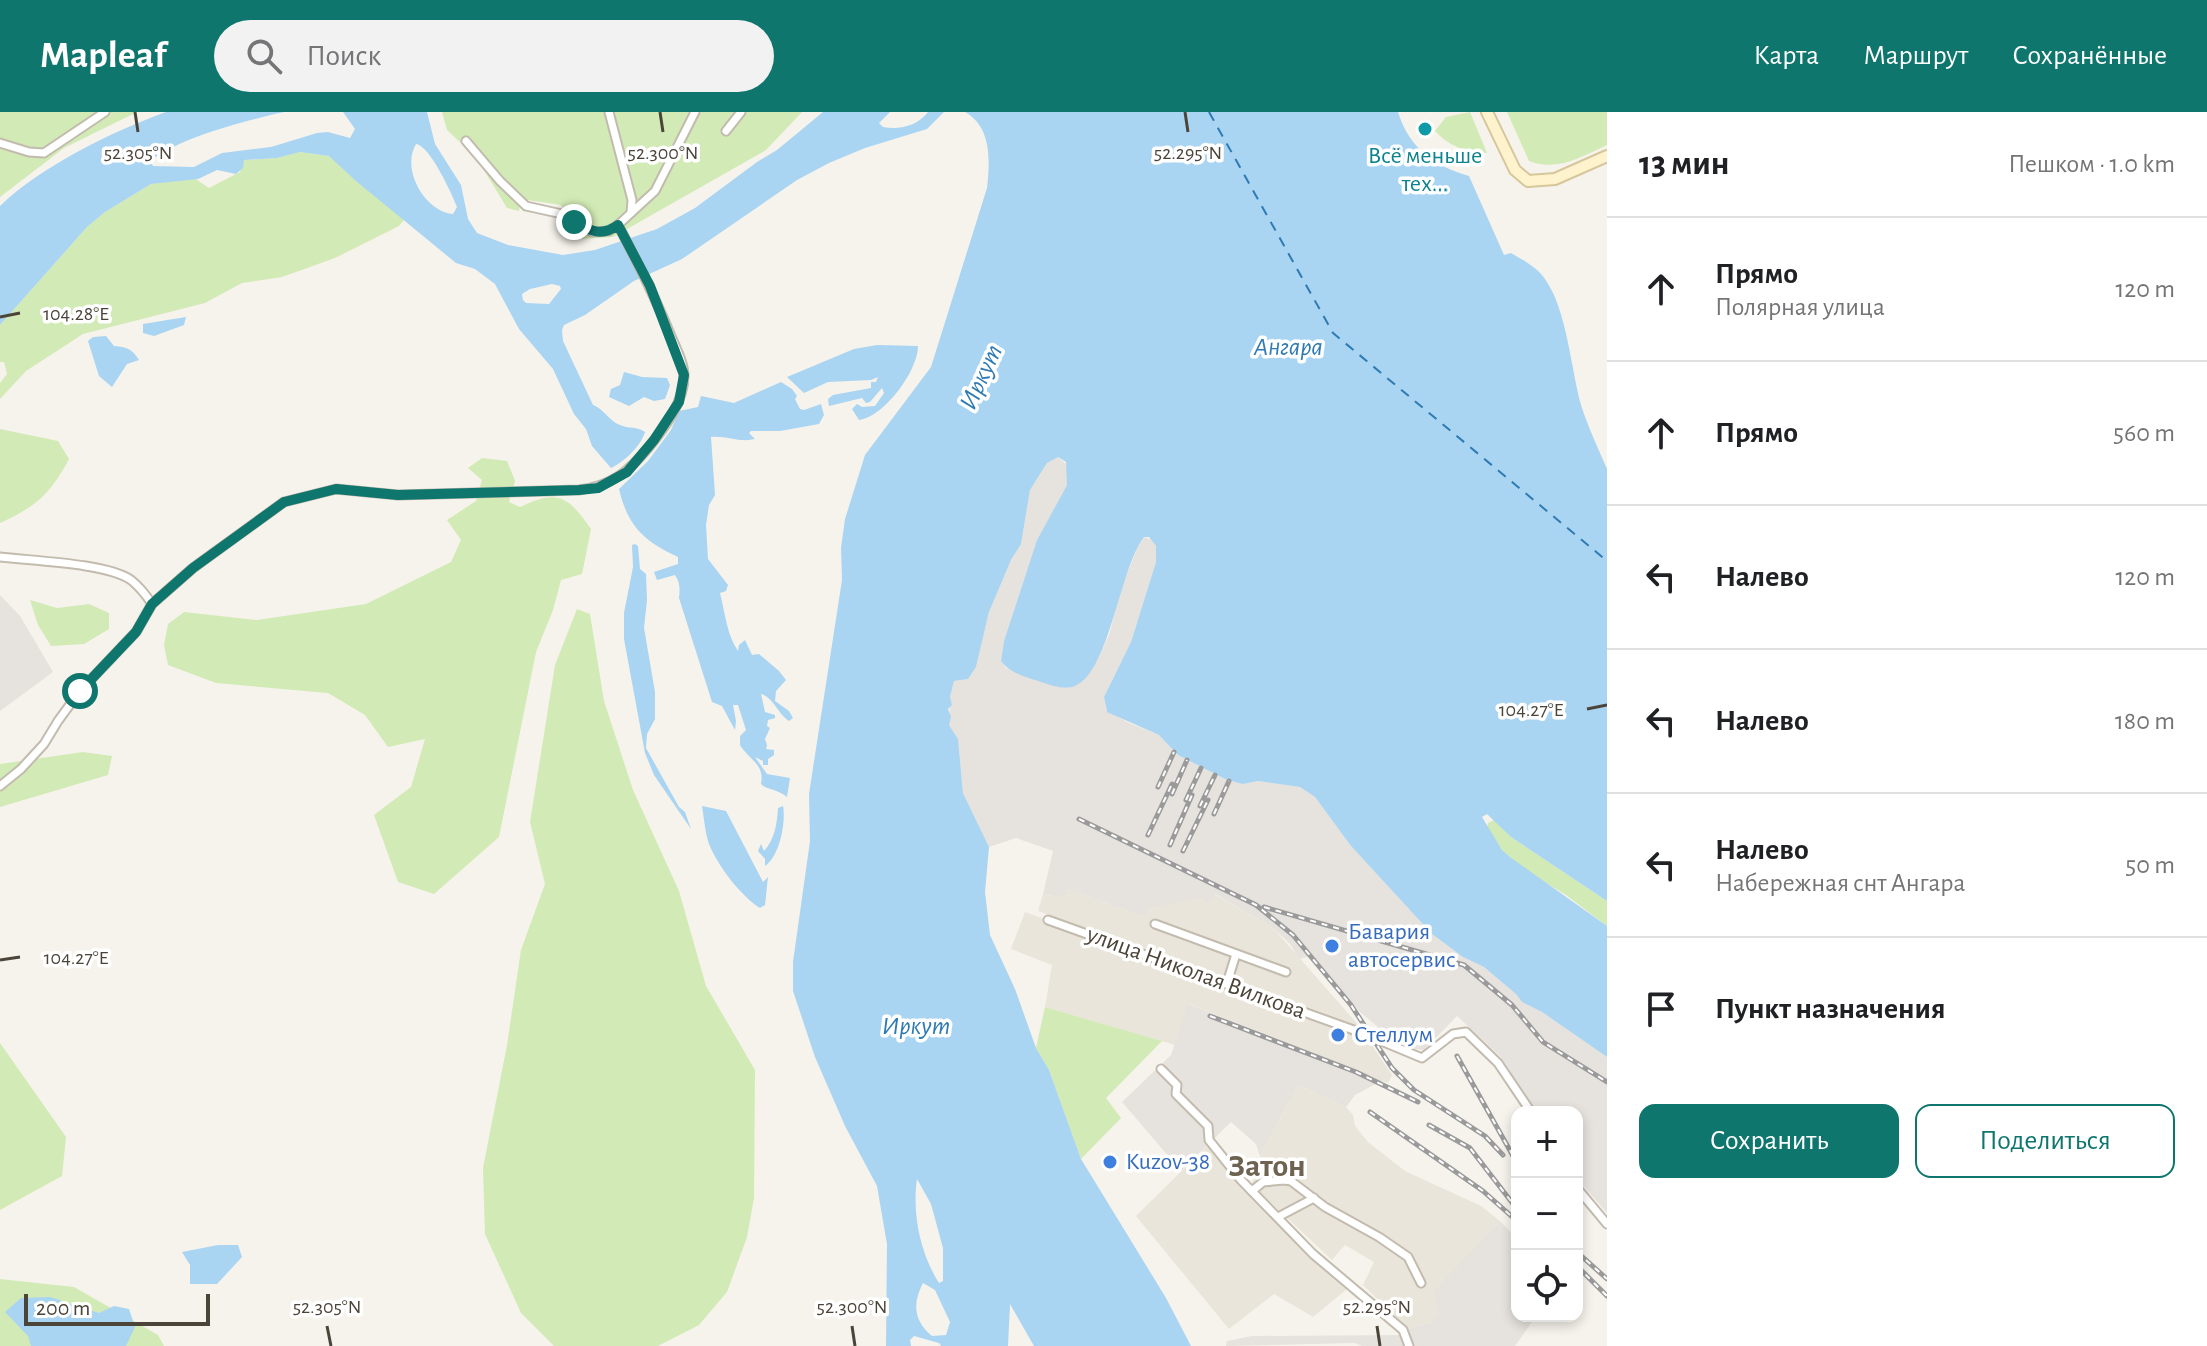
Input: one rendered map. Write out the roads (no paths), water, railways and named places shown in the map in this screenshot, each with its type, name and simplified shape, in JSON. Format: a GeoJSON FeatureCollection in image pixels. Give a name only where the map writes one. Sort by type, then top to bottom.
{"type":"FeatureCollection","features":[{"type":"Feature","properties":{"kind":"main road"},"geometry":{"type":"LineString","coordinates":[[1487,112],[1515,170],[1528,181],[1555,179],[1607,156]]}},
{"type":"Feature","properties":{"kind":"street"},"geometry":{"type":"LineString","coordinates":[[0,143],[44,153],[105,112]]}},
{"type":"Feature","properties":{"kind":"street"},"geometry":{"type":"LineString","coordinates":[[609,112],[629,188],[631,213]]}},
{"type":"Feature","properties":{"kind":"street"},"geometry":{"type":"LineString","coordinates":[[466,141],[526,206],[562,214],[592,232],[609,231],[620,228],[655,191],[695,112]]}},
{"type":"Feature","properties":{"kind":"street"},"geometry":{"type":"LineString","coordinates":[[726,131],[741,112]]}},
{"type":"Feature","properties":{"kind":"street"},"geometry":{"type":"LineString","coordinates":[[0,786],[44,744],[80,691],[136,632],[152,604],[193,568],[266,512],[284,502],[336,489],[398,495],[579,490],[598,488],[627,472],[654,440],[679,402],[684,375],[650,286],[620,228]]}},
{"type":"Feature","properties":{"kind":"street"},"geometry":{"type":"LineString","coordinates":[[0,557],[110,570],[129,578],[152,604]]}},
{"type":"Feature","properties":{"kind":"street","name":"улица Николая Вилкова"},"geometry":{"type":"LineString","coordinates":[[1048,920],[1227,983],[1422,1058],[1453,1034],[1466,1032],[1498,1063],[1527,1106]]}},
{"type":"Feature","properties":{"kind":"street"},"geometry":{"type":"LineString","coordinates":[[1155,924],[1286,972]]}},
{"type":"Feature","properties":{"kind":"street"},"geometry":{"type":"LineString","coordinates":[[1227,983],[1236,954]]}},
{"type":"Feature","properties":{"kind":"street"},"geometry":{"type":"LineString","coordinates":[[1161,1069],[1177,1085],[1176,1094],[1208,1126],[1209,1140],[1252,1191],[1313,1254],[1403,1330],[1409,1346]]}},
{"type":"Feature","properties":{"kind":"street"},"geometry":{"type":"LineString","coordinates":[[1252,1191],[1263,1182],[1291,1181],[1408,1257],[1421,1283]]}},
{"type":"Feature","properties":{"kind":"street"},"geometry":{"type":"LineString","coordinates":[[1583,1195],[1607,1224]]}},
{"type":"Feature","properties":{"kind":"street"},"geometry":{"type":"LineString","coordinates":[[1278,1217],[1314,1198]]}},
{"type":"Feature","properties":{"kind":"water"},"geometry":{"type":"Polygon","coordinates":[[[166,112],[284,112],[195,137],[150,161],[153,166],[194,167],[222,153],[271,147],[317,133],[328,132],[350,138],[355,129],[343,112],[427,112],[435,144],[461,185],[468,219],[477,233],[508,245],[563,255],[595,250],[657,229],[695,208],[777,150],[823,112],[890,112],[879,123],[883,127],[896,128],[913,124],[928,112],[944,112],[927,129],[865,148],[797,180],[682,259],[634,281],[585,315],[564,325],[563,341],[593,405],[616,423],[645,432],[631,453],[611,468],[592,446],[553,369],[519,329],[495,284],[475,269],[456,263],[329,156],[300,152],[277,158],[244,160],[243,168],[236,174],[217,170],[198,179],[151,184],[105,212],[87,227],[0,325],[0,206],[56,164],[166,112]],[[416,144],[411,165],[418,187],[433,205],[453,214],[457,207],[445,181],[434,161],[416,144]],[[552,284],[530,289],[522,294],[523,300],[526,303],[549,304],[561,289],[552,284]]]}},
{"type":"Feature","properties":{"kind":"water","name":"Ангара"},"geometry":{"type":"Polygon","coordinates":[[[965,112],[1398,112],[1409,136],[1424,154],[1445,167],[1469,176],[1504,255],[1511,253],[1534,267],[1545,279],[1563,323],[1581,405],[1607,469],[1607,901],[1511,837],[1487,814],[1482,817],[1502,850],[1510,857],[1607,926],[1607,1057],[1542,1012],[1522,1002],[1484,967],[1463,957],[1432,934],[1351,846],[1315,797],[1300,787],[1258,781],[1243,784],[1227,780],[1178,755],[1159,735],[1107,712],[1104,697],[1131,642],[1156,562],[1156,546],[1149,537],[1144,537],[1135,552],[1106,641],[1087,677],[1075,686],[1060,687],[1021,675],[1005,665],[1001,661],[1004,641],[1037,540],[1067,485],[1066,462],[1058,457],[1047,463],[1030,490],[1021,544],[989,612],[976,667],[968,679],[954,681],[950,697],[952,705],[948,709],[951,717],[949,725],[958,739],[963,793],[989,847],[985,892],[990,935],[1015,989],[1036,1048],[1049,1070],[1081,1159],[1166,1298],[1191,1346],[1034,1346],[1010,1304],[1008,1346],[941,1346],[914,1336],[910,1340],[911,1346],[886,1346],[887,1244],[877,1186],[845,1126],[815,1057],[793,991],[793,962],[810,841],[809,794],[842,580],[841,548],[845,519],[865,455],[931,367],[987,188],[987,146],[974,118],[965,112]],[[917,1179],[919,1232],[927,1259],[939,1283],[943,1281],[943,1248],[931,1204],[917,1179]],[[923,1283],[916,1305],[918,1318],[932,1336],[946,1335],[950,1322],[935,1290],[923,1283]]]}},
{"type":"Feature","properties":{"kind":"water"},"geometry":{"type":"Polygon","coordinates":[[[186,317],[184,325],[154,336],[143,333],[143,324],[186,317]]]}},
{"type":"Feature","properties":{"kind":"water"},"geometry":{"type":"Polygon","coordinates":[[[106,336],[114,346],[129,349],[139,360],[127,364],[112,387],[99,376],[88,341],[93,337],[106,336]]]}},
{"type":"Feature","properties":{"kind":"water"},"geometry":{"type":"Polygon","coordinates":[[[877,345],[918,346],[906,380],[889,402],[869,417],[859,420],[852,409],[857,404],[862,407],[875,406],[884,393],[882,388],[866,403],[862,398],[829,406],[828,399],[833,395],[871,388],[871,382],[876,382],[878,377],[828,382],[804,393],[787,377],[854,349],[877,345]]]}},
{"type":"Feature","properties":{"kind":"water"},"geometry":{"type":"Polygon","coordinates":[[[624,372],[642,377],[667,378],[670,385],[665,399],[654,401],[644,397],[629,406],[609,397],[611,389],[620,385],[624,372]]]}},
{"type":"Feature","properties":{"kind":"water"},"geometry":{"type":"Polygon","coordinates":[[[781,382],[797,396],[795,399],[800,409],[821,404],[824,415],[819,424],[780,431],[751,431],[749,433],[755,439],[711,437],[715,495],[709,505],[706,525],[708,559],[728,585],[726,591],[720,593],[734,645],[738,651],[745,640],[752,655],[759,654],[786,680],[776,691],[775,701],[793,718],[789,721],[769,698],[761,694],[765,712],[775,715],[775,718],[768,720],[767,726],[770,728],[765,739],[766,749],[774,750],[774,755],[768,759],[768,765],[763,765],[763,761],[755,757],[767,774],[790,778],[787,797],[761,784],[761,772],[740,745],[740,736],[746,730],[738,705],[733,705],[735,730],[722,706],[712,702],[679,598],[678,580],[675,575],[657,580],[654,572],[678,564],[678,557],[639,531],[627,513],[619,489],[648,461],[671,430],[679,411],[698,407],[701,396],[734,403],[781,382]]]}},
{"type":"Feature","properties":{"kind":"water"},"geometry":{"type":"Polygon","coordinates":[[[632,545],[638,546],[640,569],[646,574],[644,628],[655,692],[655,719],[647,734],[646,748],[679,807],[685,812],[691,829],[654,775],[645,753],[624,639],[624,613],[633,567],[632,545]]]}},
{"type":"Feature","properties":{"kind":"water"},"geometry":{"type":"Polygon","coordinates":[[[702,806],[726,811],[763,882],[768,877],[765,905],[760,908],[745,896],[718,861],[708,839],[702,806]]]}},
{"type":"Feature","properties":{"kind":"water"},"geometry":{"type":"Polygon","coordinates":[[[783,806],[781,838],[775,855],[765,866],[765,859],[758,851],[761,844],[764,851],[771,841],[778,808],[783,806]]]}},
{"type":"Feature","properties":{"kind":"water"},"geometry":{"type":"Polygon","coordinates":[[[218,1245],[238,1245],[242,1257],[217,1284],[190,1284],[190,1265],[182,1252],[218,1245]]]}},
{"type":"Feature","properties":{"kind":"water"},"geometry":{"type":"Polygon","coordinates":[[[50,1297],[99,1313],[114,1306],[129,1309],[135,1327],[126,1346],[31,1346],[28,1336],[5,1312],[21,1298],[50,1297]]]}},
{"type":"Feature","properties":{"kind":"railway"},"geometry":{"type":"LineString","coordinates":[[1158,787],[1174,752]]}},
{"type":"Feature","properties":{"kind":"railway"},"geometry":{"type":"LineString","coordinates":[[1172,794],[1187,760]]}},
{"type":"Feature","properties":{"kind":"railway"},"geometry":{"type":"LineString","coordinates":[[1186,800],[1201,768]]}},
{"type":"Feature","properties":{"kind":"railway"},"geometry":{"type":"LineString","coordinates":[[1200,806],[1215,775]]}},
{"type":"Feature","properties":{"kind":"railway"},"geometry":{"type":"LineString","coordinates":[[1214,814],[1229,781]]}},
{"type":"Feature","properties":{"kind":"railway"},"geometry":{"type":"LineString","coordinates":[[1148,835],[1172,784]]}},
{"type":"Feature","properties":{"kind":"railway"},"geometry":{"type":"LineString","coordinates":[[1170,845],[1192,795]]}},
{"type":"Feature","properties":{"kind":"railway"},"geometry":{"type":"LineString","coordinates":[[1183,851],[1208,800]]}},
{"type":"Feature","properties":{"kind":"railway"},"geometry":{"type":"LineString","coordinates":[[1079,819],[1256,905],[1293,935],[1351,1005],[1392,1068],[1414,1090],[1485,1136],[1503,1155]]}},
{"type":"Feature","properties":{"kind":"railway"},"geometry":{"type":"LineString","coordinates":[[1264,907],[1464,965],[1512,1005],[1543,1042],[1607,1082]]}},
{"type":"Feature","properties":{"kind":"railway"},"geometry":{"type":"LineString","coordinates":[[1210,1016],[1356,1072],[1418,1102]]}},
{"type":"Feature","properties":{"kind":"railway"},"geometry":{"type":"LineString","coordinates":[[1457,1056],[1511,1152]]}},
{"type":"Feature","properties":{"kind":"railway"},"geometry":{"type":"LineString","coordinates":[[1370,1112],[1483,1191],[1511,1216]]}},
{"type":"Feature","properties":{"kind":"railway"},"geometry":{"type":"LineString","coordinates":[[1429,1125],[1470,1148],[1511,1201]]}},
{"type":"Feature","properties":{"kind":"railway"},"geometry":{"type":"LineString","coordinates":[[1583,1257],[1607,1279]]}},
{"type":"Feature","properties":{"kind":"railway"},"geometry":{"type":"LineString","coordinates":[[1583,1272],[1607,1296]]}},
{"type":"Feature","properties":{"kind":"place","name":"Всё меньше тех..."},"geometry":{"type":"Point","coordinates":[1425,129]}},
{"type":"Feature","properties":{"kind":"place","name":"Бавария автосервис"},"geometry":{"type":"Point","coordinates":[1332,946]}},
{"type":"Feature","properties":{"kind":"place","name":"Стеллум"},"geometry":{"type":"Point","coordinates":[1338,1035]}},
{"type":"Feature","properties":{"kind":"place","name":"Kuzov-38"},"geometry":{"type":"Point","coordinates":[1110,1162]}},
{"type":"Feature","properties":{"kind":"district","name":"Затон"},"geometry":{"type":"Point","coordinates":[1267,1166]}},
{"type":"Feature","properties":{"kind":"water label","name":"Иркут"},"geometry":{"type":"Point","coordinates":[981,377]}},
{"type":"Feature","properties":{"kind":"water label","name":"Иркут"},"geometry":{"type":"Point","coordinates":[916,1026]}}]}
